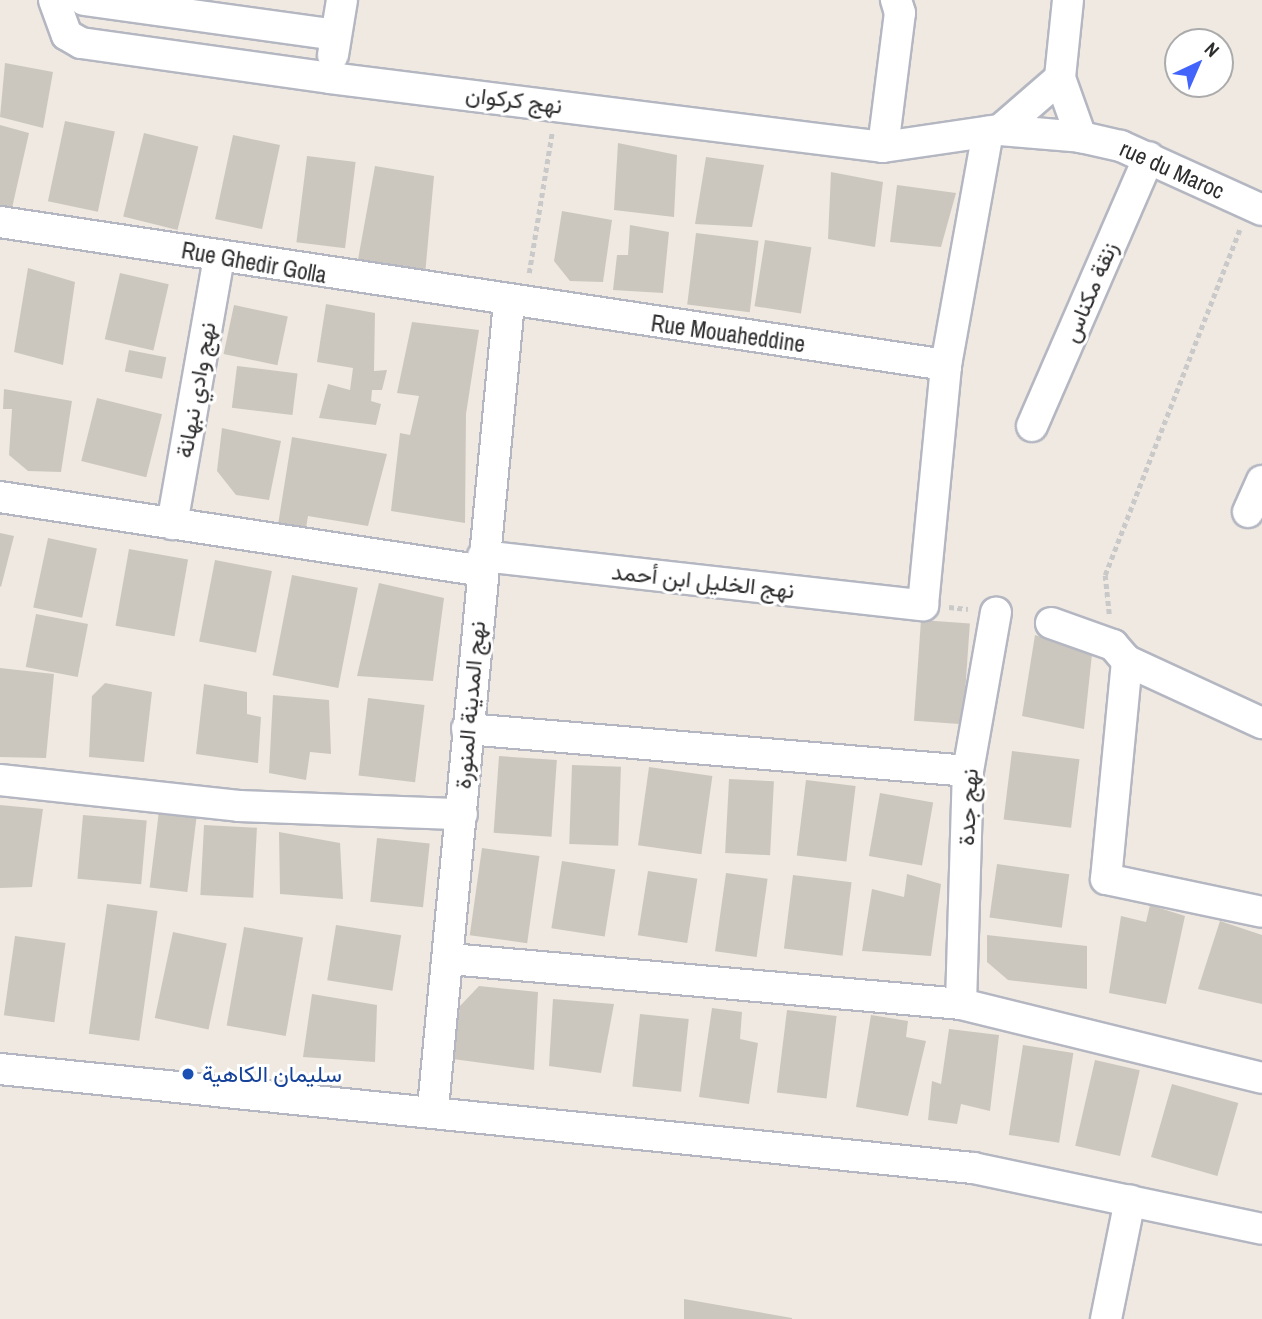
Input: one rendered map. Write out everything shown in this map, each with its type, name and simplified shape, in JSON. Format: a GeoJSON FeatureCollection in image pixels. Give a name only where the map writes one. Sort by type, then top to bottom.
{"type":"FeatureCollection","features":[{"type":"Feature","properties":{"kind":"street","name":"نهج كركوان"},"geometry":{"type":"LineString","coordinates":[[54,0],[67,35],[81,43],[330,78],[883,147],[994,131]]}},
{"type":"Feature","properties":{"kind":"street"},"geometry":{"type":"LineString","coordinates":[[84,0],[336,35]]}},
{"type":"Feature","properties":{"kind":"street"},"geometry":{"type":"LineString","coordinates":[[330,78],[342,0]]}},
{"type":"Feature","properties":{"kind":"street"},"geometry":{"type":"LineString","coordinates":[[883,147],[900,13],[896,0]]}},
{"type":"Feature","properties":{"kind":"street"},"geometry":{"type":"LineString","coordinates":[[1068,0],[1060,78],[1081,137]]}},
{"type":"Feature","properties":{"kind":"street"},"geometry":{"type":"LineString","coordinates":[[946,365],[994,131],[1060,78]]}},
{"type":"Feature","properties":{"kind":"street","name":"rue du Maroc"},"geometry":{"type":"LineString","coordinates":[[994,131],[1081,137],[1149,157],[1256,207]]}},
{"type":"Feature","properties":{"kind":"street","name":"زنقة مكناس"},"geometry":{"type":"LineString","coordinates":[[1032,426],[1149,157]]}},
{"type":"Feature","properties":{"kind":"street","name":"Rue Ghedir Golla"},"geometry":{"type":"LineString","coordinates":[[0,222],[516,304]]}},
{"type":"Feature","properties":{"kind":"street","name":"نهج وادي نبهانة"},"geometry":{"type":"LineString","coordinates":[[172,524],[219,257]]}},
{"type":"Feature","properties":{"kind":"street","name":"Rue Mouaheddine"},"geometry":{"type":"LineString","coordinates":[[516,304],[946,365]]}},
{"type":"Feature","properties":{"kind":"street","name":"نهج المدينة المنورة"},"geometry":{"type":"LineString","coordinates":[[433,1108],[450,959],[482,564],[516,304]]}},
{"type":"Feature","properties":{"kind":"street","name":"نهج الخليل ابن أحمد"},"geometry":{"type":"LineString","coordinates":[[0,497],[172,524],[482,564],[923,605],[946,365]]}},
{"type":"Feature","properties":{"kind":"street"},"geometry":{"type":"LineString","coordinates":[[1248,512],[1262,481]]}},
{"type":"Feature","properties":{"kind":"street","name":"نهج جدة"},"geometry":{"type":"LineString","coordinates":[[961,1004],[968,771],[996,612]]}},
{"type":"Feature","properties":{"kind":"street"},"geometry":{"type":"LineString","coordinates":[[1051,623],[1120,653],[1262,723]]}},
{"type":"Feature","properties":{"kind":"street"},"geometry":{"type":"LineString","coordinates":[[1120,653],[1107,878],[1262,912]]}},
{"type":"Feature","properties":{"kind":"street"},"geometry":{"type":"LineString","coordinates":[[467,729],[968,771]]}},
{"type":"Feature","properties":{"kind":"street"},"geometry":{"type":"LineString","coordinates":[[0,779],[239,806],[462,814]]}},
{"type":"Feature","properties":{"kind":"street"},"geometry":{"type":"LineString","coordinates":[[450,959],[961,1004],[1262,1078]]}},
{"type":"Feature","properties":{"kind":"street"},"geometry":{"type":"LineString","coordinates":[[0,1069],[263,1098],[433,1108],[973,1168],[1262,1228]]}},
{"type":"Feature","properties":{"kind":"street"},"geometry":{"type":"LineString","coordinates":[[1105,1319],[1130,1200]]}},
{"type":"Feature","properties":{"kind":"path"},"geometry":{"type":"LineString","coordinates":[[516,304],[556,105]]}},
{"type":"Feature","properties":{"kind":"path"},"geometry":{"type":"LineString","coordinates":[[1120,653],[1105,575],[1256,207]]}},
{"type":"Feature","properties":{"kind":"building"},"geometry":{"type":"Polygon","coordinates":[[[5,63],[53,72],[43,128],[0,117],[5,63]]]}},
{"type":"Feature","properties":{"kind":"building"},"geometry":{"type":"Polygon","coordinates":[[[65,121],[115,132],[98,212],[48,201],[65,121]]]}},
{"type":"Feature","properties":{"kind":"building"},"geometry":{"type":"Polygon","coordinates":[[[0,125],[29,133],[12,208],[0,205],[0,125]]]}},
{"type":"Feature","properties":{"kind":"building"},"geometry":{"type":"Polygon","coordinates":[[[144,133],[198,147],[178,230],[123,216],[144,133]]]}},
{"type":"Feature","properties":{"kind":"building"},"geometry":{"type":"Polygon","coordinates":[[[233,135],[280,145],[262,229],[215,219],[233,135]]]}},
{"type":"Feature","properties":{"kind":"building"},"geometry":{"type":"Polygon","coordinates":[[[618,143],[677,155],[674,217],[614,210],[618,143]]]}},
{"type":"Feature","properties":{"kind":"building"},"geometry":{"type":"Polygon","coordinates":[[[307,156],[356,162],[345,248],[296,242],[307,156]]]}},
{"type":"Feature","properties":{"kind":"building"},"geometry":{"type":"Polygon","coordinates":[[[706,157],[764,165],[752,227],[695,224],[706,157]]]}},
{"type":"Feature","properties":{"kind":"building"},"geometry":{"type":"Polygon","coordinates":[[[375,166],[434,176],[425,275],[357,265],[375,166]]]}},
{"type":"Feature","properties":{"kind":"building"},"geometry":{"type":"Polygon","coordinates":[[[831,172],[883,182],[875,247],[828,239],[831,172]]]}},
{"type":"Feature","properties":{"kind":"building"},"geometry":{"type":"Polygon","coordinates":[[[897,185],[956,193],[941,247],[890,242],[897,185]]]}},
{"type":"Feature","properties":{"kind":"building"},"geometry":{"type":"Polygon","coordinates":[[[562,211],[612,220],[603,282],[570,281],[554,261],[562,211]]]}},
{"type":"Feature","properties":{"kind":"building"},"geometry":{"type":"Polygon","coordinates":[[[630,225],[669,232],[663,293],[613,290],[617,255],[628,255],[630,225]]]}},
{"type":"Feature","properties":{"kind":"building"},"geometry":{"type":"Polygon","coordinates":[[[696,233],[759,241],[750,312],[687,304],[696,233]]]}},
{"type":"Feature","properties":{"kind":"building"},"geometry":{"type":"Polygon","coordinates":[[[765,240],[811,247],[801,314],[755,306],[765,240]]]}},
{"type":"Feature","properties":{"kind":"building"},"geometry":{"type":"Polygon","coordinates":[[[28,268],[75,282],[63,365],[14,352],[28,268]]]}},
{"type":"Feature","properties":{"kind":"building"},"geometry":{"type":"Polygon","coordinates":[[[120,273],[169,284],[153,351],[105,339],[120,273]]]}},
{"type":"Feature","properties":{"kind":"building"},"geometry":{"type":"Polygon","coordinates":[[[326,304],[375,313],[374,371],[387,370],[382,390],[372,390],[371,401],[381,404],[376,425],[319,418],[328,384],[350,390],[353,368],[317,362],[326,304]]]}},
{"type":"Feature","properties":{"kind":"building"},"geometry":{"type":"Polygon","coordinates":[[[234,305],[288,316],[277,365],[224,354],[234,305]]]}},
{"type":"Feature","properties":{"kind":"building"},"geometry":{"type":"Polygon","coordinates":[[[412,322],[479,330],[466,414],[465,523],[391,511],[400,433],[410,435],[419,396],[397,393],[412,322]]]}},
{"type":"Feature","properties":{"kind":"building"},"geometry":{"type":"Polygon","coordinates":[[[129,350],[166,357],[162,379],[125,372],[129,350]]]}},
{"type":"Feature","properties":{"kind":"building"},"geometry":{"type":"Polygon","coordinates":[[[237,366],[298,373],[292,415],[232,408],[237,366]]]}},
{"type":"Feature","properties":{"kind":"building"},"geometry":{"type":"Polygon","coordinates":[[[4,389],[72,401],[61,472],[28,471],[9,455],[12,409],[3,409],[4,389]]]}},
{"type":"Feature","properties":{"kind":"building"},"geometry":{"type":"Polygon","coordinates":[[[97,398],[162,414],[146,477],[81,461],[97,398]]]}},
{"type":"Feature","properties":{"kind":"building"},"geometry":{"type":"Polygon","coordinates":[[[222,428],[281,441],[269,500],[236,495],[217,471],[222,428]]]}},
{"type":"Feature","properties":{"kind":"building"},"geometry":{"type":"Polygon","coordinates":[[[292,437],[387,454],[368,526],[308,516],[305,534],[277,531],[292,437]]]}},
{"type":"Feature","properties":{"kind":"building"},"geometry":{"type":"Polygon","coordinates":[[[0,533],[14,536],[1,587],[0,586],[0,533]]]}},
{"type":"Feature","properties":{"kind":"building"},"geometry":{"type":"Polygon","coordinates":[[[48,538],[97,548],[82,618],[33,607],[48,538]]]}},
{"type":"Feature","properties":{"kind":"building"},"geometry":{"type":"Polygon","coordinates":[[[129,549],[188,559],[175,636],[115,626],[129,549]]]}},
{"type":"Feature","properties":{"kind":"building"},"geometry":{"type":"Polygon","coordinates":[[[215,560],[272,571],[256,653],[199,641],[215,560]]]}},
{"type":"Feature","properties":{"kind":"building"},"geometry":{"type":"Polygon","coordinates":[[[292,575],[358,588],[338,688],[273,675],[292,575]]]}},
{"type":"Feature","properties":{"kind":"building"},"geometry":{"type":"Polygon","coordinates":[[[379,583],[444,598],[433,681],[357,676],[379,583]]]}},
{"type":"Feature","properties":{"kind":"building"},"geometry":{"type":"Polygon","coordinates":[[[36,614],[88,624],[78,677],[26,667],[36,614]]]}},
{"type":"Feature","properties":{"kind":"building"},"geometry":{"type":"Polygon","coordinates":[[[921,620],[970,623],[963,724],[914,721],[921,620]]]}},
{"type":"Feature","properties":{"kind":"building"},"geometry":{"type":"Polygon","coordinates":[[[1035,635],[1092,654],[1084,729],[1022,716],[1035,635]]]}},
{"type":"Feature","properties":{"kind":"building"},"geometry":{"type":"Polygon","coordinates":[[[0,668],[54,674],[46,758],[0,757],[0,668]]]}},
{"type":"Feature","properties":{"kind":"building"},"geometry":{"type":"Polygon","coordinates":[[[105,683],[152,692],[144,762],[89,757],[92,696],[105,683]]]}},
{"type":"Feature","properties":{"kind":"building"},"geometry":{"type":"Polygon","coordinates":[[[204,684],[247,692],[247,714],[261,717],[258,763],[196,754],[204,684]]]}},
{"type":"Feature","properties":{"kind":"building"},"geometry":{"type":"Polygon","coordinates":[[[273,695],[329,700],[331,754],[310,752],[306,780],[269,773],[273,695]]]}},
{"type":"Feature","properties":{"kind":"building"},"geometry":{"type":"Polygon","coordinates":[[[368,698],[425,705],[415,782],[358,775],[368,698]]]}},
{"type":"Feature","properties":{"kind":"building"},"geometry":{"type":"Polygon","coordinates":[[[1012,751],[1079,759],[1071,828],[1004,819],[1012,751]]]}},
{"type":"Feature","properties":{"kind":"building"},"geometry":{"type":"Polygon","coordinates":[[[499,756],[557,760],[551,837],[494,833],[499,756]]]}},
{"type":"Feature","properties":{"kind":"building"},"geometry":{"type":"Polygon","coordinates":[[[572,765],[621,767],[618,846],[569,844],[572,765]]]}},
{"type":"Feature","properties":{"kind":"building"},"geometry":{"type":"Polygon","coordinates":[[[649,767],[712,776],[701,854],[638,845],[649,767]]]}},
{"type":"Feature","properties":{"kind":"building"},"geometry":{"type":"Polygon","coordinates":[[[729,779],[774,781],[770,855],[725,853],[729,779]]]}},
{"type":"Feature","properties":{"kind":"building"},"geometry":{"type":"Polygon","coordinates":[[[806,780],[856,786],[846,862],[797,855],[806,780]]]}},
{"type":"Feature","properties":{"kind":"building"},"geometry":{"type":"Polygon","coordinates":[[[880,793],[933,802],[922,865],[869,856],[880,793]]]}},
{"type":"Feature","properties":{"kind":"building"},"geometry":{"type":"Polygon","coordinates":[[[0,805],[43,809],[32,887],[0,888],[0,805]]]}},
{"type":"Feature","properties":{"kind":"building"},"geometry":{"type":"Polygon","coordinates":[[[159,811],[197,816],[187,892],[150,887],[159,811]]]}},
{"type":"Feature","properties":{"kind":"building"},"geometry":{"type":"Polygon","coordinates":[[[83,815],[147,821],[141,884],[77,879],[83,815]]]}},
{"type":"Feature","properties":{"kind":"building"},"geometry":{"type":"Polygon","coordinates":[[[204,825],[257,828],[253,898],[200,895],[204,825]]]}},
{"type":"Feature","properties":{"kind":"building"},"geometry":{"type":"Polygon","coordinates":[[[279,832],[340,843],[343,899],[280,894],[279,832]]]}},
{"type":"Feature","properties":{"kind":"building"},"geometry":{"type":"Polygon","coordinates":[[[377,838],[430,844],[423,907],[370,902],[377,838]]]}},
{"type":"Feature","properties":{"kind":"building"},"geometry":{"type":"Polygon","coordinates":[[[482,848],[539,856],[527,943],[470,935],[482,848]]]}},
{"type":"Feature","properties":{"kind":"building"},"geometry":{"type":"Polygon","coordinates":[[[562,861],[615,869],[605,937],[551,928],[562,861]]]}},
{"type":"Feature","properties":{"kind":"building"},"geometry":{"type":"Polygon","coordinates":[[[997,864],[1069,874],[1062,928],[989,917],[997,864]]]}},
{"type":"Feature","properties":{"kind":"building"},"geometry":{"type":"Polygon","coordinates":[[[648,871],[697,879],[687,943],[638,935],[648,871]]]}},
{"type":"Feature","properties":{"kind":"building"},"geometry":{"type":"Polygon","coordinates":[[[726,873],[768,879],[757,957],[715,951],[726,873]]]}},
{"type":"Feature","properties":{"kind":"building"},"geometry":{"type":"Polygon","coordinates":[[[907,874],[941,884],[931,956],[862,951],[872,889],[904,897],[907,874]]]}},
{"type":"Feature","properties":{"kind":"building"},"geometry":{"type":"Polygon","coordinates":[[[793,875],[852,882],[843,956],[784,948],[793,875]]]}},
{"type":"Feature","properties":{"kind":"building"},"geometry":{"type":"Polygon","coordinates":[[[107,904],[158,911],[139,1041],[89,1034],[107,904]]]}},
{"type":"Feature","properties":{"kind":"building"},"geometry":{"type":"Polygon","coordinates":[[[1150,905],[1185,916],[1166,1004],[1109,993],[1121,916],[1146,922],[1150,905]]]}},
{"type":"Feature","properties":{"kind":"building"},"geometry":{"type":"Polygon","coordinates":[[[1220,921],[1262,935],[1262,1004],[1198,989],[1220,921]]]}},
{"type":"Feature","properties":{"kind":"building"},"geometry":{"type":"Polygon","coordinates":[[[336,925],[401,935],[392,991],[327,980],[336,925]]]}},
{"type":"Feature","properties":{"kind":"building"},"geometry":{"type":"Polygon","coordinates":[[[244,927],[303,937],[286,1036],[227,1025],[244,927]]]}},
{"type":"Feature","properties":{"kind":"building"},"geometry":{"type":"Polygon","coordinates":[[[173,932],[227,943],[209,1030],[155,1018],[173,932]]]}},
{"type":"Feature","properties":{"kind":"building"},"geometry":{"type":"Polygon","coordinates":[[[987,935],[1087,946],[1087,989],[1008,980],[987,962],[987,935]]]}},
{"type":"Feature","properties":{"kind":"building"},"geometry":{"type":"Polygon","coordinates":[[[15,936],[66,943],[54,1022],[4,1015],[15,936]]]}},
{"type":"Feature","properties":{"kind":"building"},"geometry":{"type":"Polygon","coordinates":[[[479,986],[538,992],[534,1070],[453,1059],[460,1006],[479,986]]]}},
{"type":"Feature","properties":{"kind":"building"},"geometry":{"type":"Polygon","coordinates":[[[312,994],[377,1005],[375,1062],[303,1057],[312,994]]]}},
{"type":"Feature","properties":{"kind":"building"},"geometry":{"type":"Polygon","coordinates":[[[553,999],[614,1004],[601,1073],[549,1066],[553,999]]]}},
{"type":"Feature","properties":{"kind":"building"},"geometry":{"type":"Polygon","coordinates":[[[712,1008],[742,1012],[740,1039],[758,1043],[749,1104],[699,1097],[712,1008]]]}},
{"type":"Feature","properties":{"kind":"building"},"geometry":{"type":"Polygon","coordinates":[[[787,1010],[837,1016],[827,1098],[777,1092],[787,1010]]]}},
{"type":"Feature","properties":{"kind":"building"},"geometry":{"type":"Polygon","coordinates":[[[640,1014],[689,1019],[681,1092],[632,1087],[640,1014]]]}},
{"type":"Feature","properties":{"kind":"building"},"geometry":{"type":"Polygon","coordinates":[[[871,1015],[908,1021],[906,1037],[926,1041],[908,1116],[856,1107],[871,1015]]]}},
{"type":"Feature","properties":{"kind":"building"},"geometry":{"type":"Polygon","coordinates":[[[949,1029],[999,1035],[990,1111],[961,1104],[957,1124],[928,1120],[932,1081],[941,1084],[949,1029]]]}},
{"type":"Feature","properties":{"kind":"building"},"geometry":{"type":"Polygon","coordinates":[[[1023,1045],[1073,1053],[1059,1143],[1009,1135],[1023,1045]]]}},
{"type":"Feature","properties":{"kind":"building"},"geometry":{"type":"Polygon","coordinates":[[[1095,1060],[1140,1070],[1120,1156],[1075,1146],[1095,1060]]]}},
{"type":"Feature","properties":{"kind":"building"},"geometry":{"type":"Polygon","coordinates":[[[1172,1084],[1238,1103],[1217,1176],[1151,1157],[1172,1084]]]}},
{"type":"Feature","properties":{"kind":"building"},"geometry":{"type":"Polygon","coordinates":[[[684,1299],[792,1318],[792,1319],[684,1319],[684,1299]]]}},
{"type":"Feature","properties":{"kind":"place","name":"سليمان الكاهية"},"geometry":{"type":"Point","coordinates":[188,1074]}}]}
